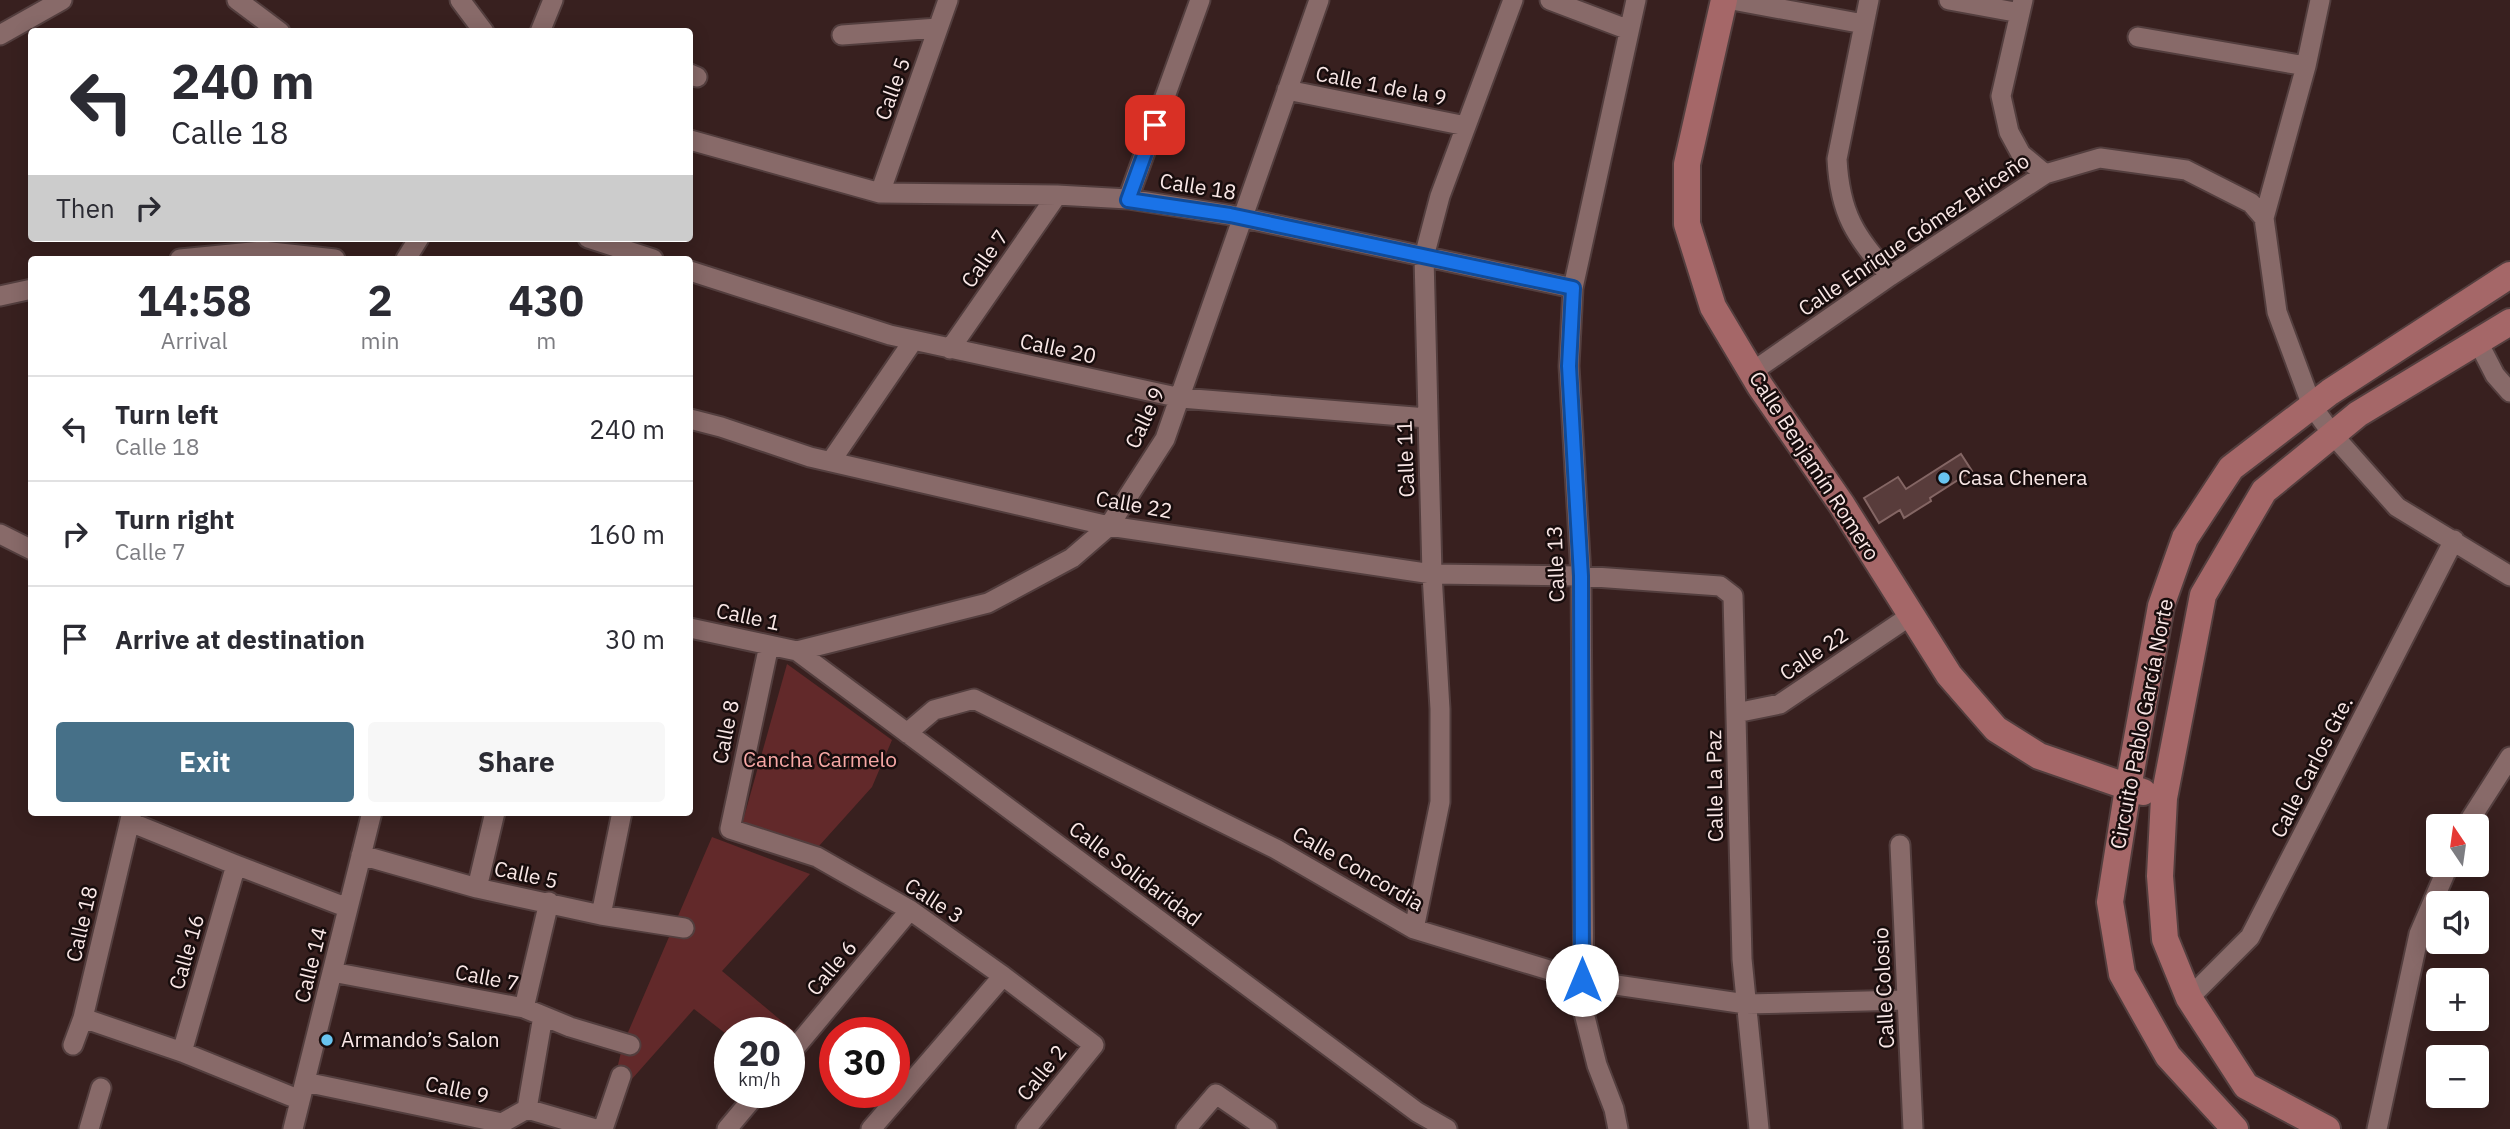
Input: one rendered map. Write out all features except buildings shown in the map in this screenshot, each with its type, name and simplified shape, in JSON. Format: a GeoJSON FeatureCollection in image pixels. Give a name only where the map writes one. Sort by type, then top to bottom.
{"type":"FeatureCollection","features":[{"type":"Feature","properties":{"kind":"street"},"geometry":{"type":"LineString","coordinates":[[0,35],[62,0]]}},
{"type":"Feature","properties":{"kind":"street"},"geometry":{"type":"LineString","coordinates":[[237,0],[275,28]]}},
{"type":"Feature","properties":{"kind":"street"},"geometry":{"type":"LineString","coordinates":[[460,0],[481,28]]}},
{"type":"Feature","properties":{"kind":"street"},"geometry":{"type":"LineString","coordinates":[[542,28],[554,0]]}},
{"type":"Feature","properties":{"kind":"street","name":"Calle 5"},"geometry":{"type":"LineString","coordinates":[[880,193],[948,0]]}},
{"type":"Feature","properties":{"kind":"street"},"geometry":{"type":"LineString","coordinates":[[1128,200],[1200,0]]}},
{"type":"Feature","properties":{"kind":"street","name":"Calle 9"},"geometry":{"type":"LineString","coordinates":[[797,651],[988,603],[1072,558],[1109,526],[1165,439],[1319,0]]}},
{"type":"Feature","properties":{"kind":"street","name":"Calle 11"},"geometry":{"type":"LineString","coordinates":[[1415,929],[1440,802],[1440,709],[1432,574],[1424,257],[1440,196],[1513,0]]}},
{"type":"Feature","properties":{"kind":"street"},"geometry":{"type":"LineString","coordinates":[[1550,0],[1629,30]]}},
{"type":"Feature","properties":{"kind":"street","name":"Calle 13"},"geometry":{"type":"LineString","coordinates":[[1618,1129],[1614,1109],[1597,1065],[1584,1013],[1581,576],[1569,366],[1573,288],[1636,0]]}},
{"type":"Feature","properties":{"kind":"street","name":"Calle Benjamín Romero"},"geometry":{"type":"LineString","coordinates":[[1724,0],[1687,164],[1687,224],[1713,307],[1752,372],[1842,505],[1949,675],[1996,729],[2039,756],[2164,798]]}},
{"type":"Feature","properties":{"kind":"street"},"geometry":{"type":"LineString","coordinates":[[1732,0],[1864,24]]}},
{"type":"Feature","properties":{"kind":"street"},"geometry":{"type":"LineString","coordinates":[[1869,0],[1837,159],[1838,184],[1845,212],[1858,237],[1890,276]]}},
{"type":"Feature","properties":{"kind":"street"},"geometry":{"type":"LineString","coordinates":[[1949,0],[2021,7],[2001,96],[2008,132],[2021,153],[2045,174]]}},
{"type":"Feature","properties":{"kind":"street"},"geometry":{"type":"LineString","coordinates":[[2320,0],[2306,66],[2264,218],[2277,312],[2312,406],[2333,435],[2397,507],[2510,576]]}},
{"type":"Feature","properties":{"kind":"street"},"geometry":{"type":"LineString","coordinates":[[842,35],[938,28]]}},
{"type":"Feature","properties":{"kind":"street"},"geometry":{"type":"LineString","coordinates":[[2138,37],[2306,66]]}},
{"type":"Feature","properties":{"kind":"street","name":"Calle 1 de la 9"},"geometry":{"type":"LineString","coordinates":[[1287,90],[1466,126]]}},
{"type":"Feature","properties":{"kind":"street","name":"Calle 18"},"geometry":{"type":"LineString","coordinates":[[693,141],[880,193],[1056,195],[1128,200],[1242,217],[1573,288]]}},
{"type":"Feature","properties":{"kind":"street","name":"Calle Enrique Gómez Briceño"},"geometry":{"type":"LineString","coordinates":[[1752,372],[1890,276],[2045,174],[2100,158],[2186,170],[2251,203],[2264,218]]}},
{"type":"Feature","properties":{"kind":"street","name":"Calle 7"},"geometry":{"type":"LineString","coordinates":[[950,349],[1056,195]]}},
{"type":"Feature","properties":{"kind":"street"},"geometry":{"type":"LineString","coordinates":[[600,242],[644,256]]}},
{"type":"Feature","properties":{"kind":"street"},"geometry":{"type":"LineString","coordinates":[[211,256],[262,251],[308,256]]}},
{"type":"Feature","properties":{"kind":"street","name":"Calle 20"},"geometry":{"type":"LineString","coordinates":[[693,272],[890,335],[1181,398],[1427,418]]}},
{"type":"Feature","properties":{"kind":"street","name":"Circuito Pablo García Norte"},"geometry":{"type":"LineString","coordinates":[[2235,1129],[2168,1056],[2122,974],[2110,902],[2161,606],[2185,538],[2231,468],[2330,392],[2510,275]]}},
{"type":"Feature","properties":{"kind":"street"},"geometry":{"type":"LineString","coordinates":[[0,296],[28,290]]}},
{"type":"Feature","properties":{"kind":"street","name":"Circuito Pablo García Norte"},"geometry":{"type":"LineString","coordinates":[[2327,1129],[2246,1086],[2189,998],[2165,939],[2160,876],[2164,798],[2203,595],[2264,491],[2358,414],[2510,322]]}},
{"type":"Feature","properties":{"kind":"street"},"geometry":{"type":"LineString","coordinates":[[831,461],[914,341]]}},
{"type":"Feature","properties":{"kind":"street"},"geometry":{"type":"LineString","coordinates":[[2478,342],[2495,375],[2510,392]]}},
{"type":"Feature","properties":{"kind":"street","name":"Calle 22"},"geometry":{"type":"LineString","coordinates":[[693,420],[831,461],[1109,526],[1432,574],[1581,576]]}},
{"type":"Feature","properties":{"kind":"street"},"geometry":{"type":"LineString","coordinates":[[0,534],[28,548]]}},
{"type":"Feature","properties":{"kind":"street","name":"Calle Carlos Gte."},"geometry":{"type":"LineString","coordinates":[[2189,998],[2250,937],[2454,540]]}},
{"type":"Feature","properties":{"kind":"street","name":"Calle La Paz"},"geometry":{"type":"LineString","coordinates":[[1581,576],[1720,586],[1733,596],[1742,960],[1759,1129]]}},
{"type":"Feature","properties":{"kind":"street","name":"Calle 22"},"geometry":{"type":"LineString","coordinates":[[1736,713],[1780,704],[1910,616]]}},
{"type":"Feature","properties":{"kind":"street","name":"Calle 1"},"geometry":{"type":"LineString","coordinates":[[693,629],[797,651]]}},
{"type":"Feature","properties":{"kind":"street","name":"Calle 8"},"geometry":{"type":"LineString","coordinates":[[730,829],[769,645]]}},
{"type":"Feature","properties":{"kind":"street","name":"Calle Solidaridad"},"geometry":{"type":"LineString","coordinates":[[797,651],[1417,1112],[1447,1129]]}},
{"type":"Feature","properties":{"kind":"street","name":"Calle Concordia"},"geometry":{"type":"LineString","coordinates":[[907,733],[934,710],[974,699],[1276,849],[1415,929],[1582,980],[1746,1004],[1906,1000]]}},
{"type":"Feature","properties":{"kind":"street"},"geometry":{"type":"LineString","coordinates":[[2474,814],[2510,757]]}},
{"type":"Feature","properties":{"kind":"street","name":"Calle 14"},"geometry":{"type":"LineString","coordinates":[[293,1129],[371,816]]}},
{"type":"Feature","properties":{"kind":"street"},"geometry":{"type":"LineString","coordinates":[[477,888],[494,816]]}},
{"type":"Feature","properties":{"kind":"street"},"geometry":{"type":"LineString","coordinates":[[601,915],[621,816]]}},
{"type":"Feature","properties":{"kind":"street"},"geometry":{"type":"LineString","coordinates":[[131,817],[236,865],[348,908]]}},
{"type":"Feature","properties":{"kind":"street","name":"Calle 18"},"geometry":{"type":"LineString","coordinates":[[74,1045],[131,817]]}},
{"type":"Feature","properties":{"kind":"street","name":"Calle 3"},"geometry":{"type":"LineString","coordinates":[[730,829],[817,857],[910,910],[1094,1045]]}},
{"type":"Feature","properties":{"kind":"street","name":"Calle Colosio"},"geometry":{"type":"LineString","coordinates":[[1900,845],[1913,1129]]}},
{"type":"Feature","properties":{"kind":"street","name":"Calle 5"},"geometry":{"type":"LineString","coordinates":[[362,855],[477,888],[601,915],[684,928]]}},
{"type":"Feature","properties":{"kind":"street","name":"Calle 16"},"geometry":{"type":"LineString","coordinates":[[182,1052],[236,865]]}},
{"type":"Feature","properties":{"kind":"street"},"geometry":{"type":"LineString","coordinates":[[2377,1129],[2419,933],[2443,877]]}},
{"type":"Feature","properties":{"kind":"street"},"geometry":{"type":"LineString","coordinates":[[524,1008],[549,902]]}},
{"type":"Feature","properties":{"kind":"street","name":"Calle 6"},"geometry":{"type":"LineString","coordinates":[[805,1036],[910,910]]}},
{"type":"Feature","properties":{"kind":"street","name":"Calle 7"},"geometry":{"type":"LineString","coordinates":[[332,972],[524,1008],[570,1027],[629,1045]]}},
{"type":"Feature","properties":{"kind":"street"},"geometry":{"type":"LineString","coordinates":[[872,1129],[1003,976]]}},
{"type":"Feature","properties":{"kind":"street"},"geometry":{"type":"LineString","coordinates":[[543,1016],[527,1110],[596,1129]]}},
{"type":"Feature","properties":{"kind":"street","name":"Calle 9"},"geometry":{"type":"LineString","coordinates":[[83,1017],[302,1091],[501,1126],[527,1110]]}},
{"type":"Feature","properties":{"kind":"street","name":"Calle 2"},"geometry":{"type":"LineString","coordinates":[[1026,1129],[1094,1045]]}},
{"type":"Feature","properties":{"kind":"street"},"geometry":{"type":"LineString","coordinates":[[603,1129],[621,1076]]}},
{"type":"Feature","properties":{"kind":"street"},"geometry":{"type":"LineString","coordinates":[[89,1129],[101,1088]]}},
{"type":"Feature","properties":{"kind":"street"},"geometry":{"type":"LineString","coordinates":[[1186,1129],[1216,1094],[1267,1129]]}},
{"type":"Feature","properties":{"kind":"street"},"geometry":{"type":"LineString","coordinates":[[727,1129],[745,1108]]}},
{"type":"Feature","properties":{"kind":"green space","name":"Cancha Carmelo"},"geometry":{"type":"Polygon","coordinates":[[[787,664],[892,740],[872,787],[819,846],[742,824],[787,664]]]}},
{"type":"Feature","properties":{"kind":"green space"},"geometry":{"type":"Polygon","coordinates":[[[712,837],[810,874],[722,971],[777,1017],[714,1017],[714,1025],[694,1009],[608,1106],[623,1044],[712,837]]]}},
{"type":"Feature","properties":{"kind":"place","name":"Casa Chenera"},"geometry":{"type":"Point","coordinates":[1944,478]}},
{"type":"Feature","properties":{"kind":"place","name":"Armando’s Salon"},"geometry":{"type":"Point","coordinates":[327,1040]}},
{"type":"Feature","properties":{"kind":"route"},"geometry":{"type":"LineString","coordinates":[[1155,125],[1128,200],[1230,215],[1573,288],[1569,366],[1581,576],[1582,980]]}}]}
